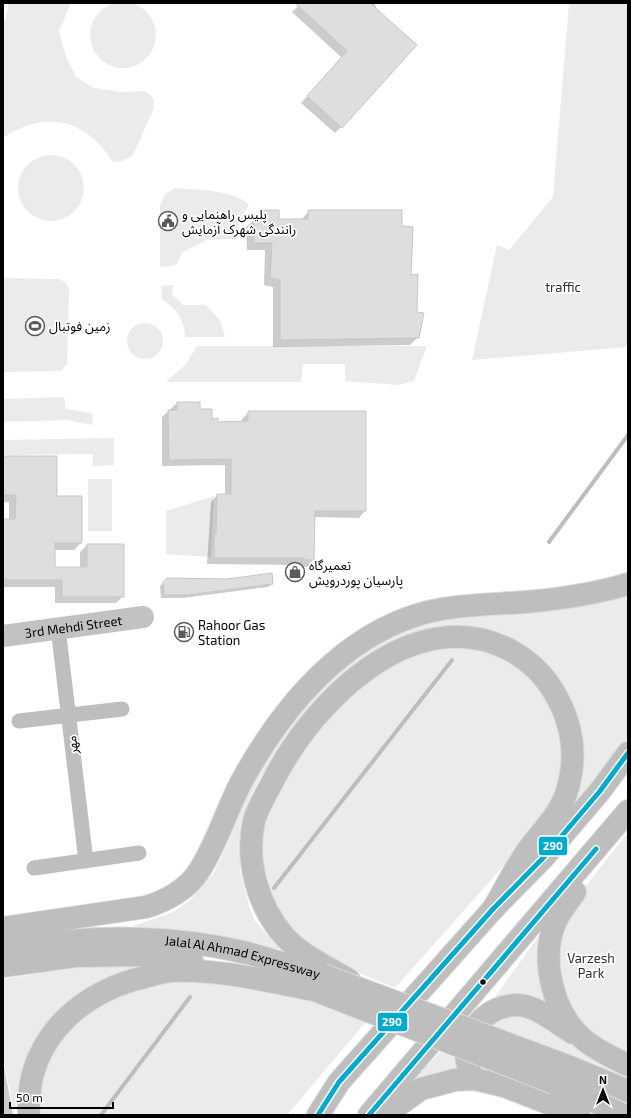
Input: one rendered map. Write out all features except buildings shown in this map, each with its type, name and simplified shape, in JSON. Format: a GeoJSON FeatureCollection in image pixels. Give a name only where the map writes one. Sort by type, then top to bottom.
{"type":"FeatureCollection","features":[{"type":"Feature","properties":{"kind":"highway"},"geometry":{"type":"LineString","coordinates":[[3,928],[146,907],[161,902],[179,891],[199,872],[244,777],[281,719],[302,694],[329,667],[378,631],[412,617],[458,606],[561,599],[597,593],[628,584]]}},
{"type":"Feature","properties":{"kind":"highway"},"geometry":{"type":"LineString","coordinates":[[367,990],[304,952],[286,938],[268,913],[256,884],[252,864],[251,850],[254,822],[257,811],[281,766],[300,735],[322,708],[348,682],[380,660],[406,648],[425,642],[464,637],[500,646],[517,654],[534,667],[551,686],[564,709],[573,743],[574,756],[568,786],[559,809],[529,849],[493,909]]}},
{"type":"Feature","properties":{"kind":"highway"},"geometry":{"type":"LineString","coordinates":[[301,1115],[339,1082],[493,909],[543,858],[600,790],[628,753]]}},
{"type":"Feature","properties":{"kind":"highway"},"geometry":{"type":"LineString","coordinates":[[583,1039],[562,1010],[553,988],[549,963],[551,936],[555,923],[564,908],[626,814]]}},
{"type":"Feature","properties":{"kind":"highway"},"geometry":{"type":"LineString","coordinates":[[369,1115],[626,814]]}},
{"type":"Feature","properties":{"kind":"highway","name":"Jalal Al Ahmad Expressway"},"geometry":{"type":"LineString","coordinates":[[3,949],[74,940],[111,938],[181,942],[247,953],[554,1083],[624,1115]]}},
{"type":"Feature","properties":{"kind":"highway","name":"Jalal Al Ahmad Expressway"},"geometry":{"type":"LineString","coordinates":[[3,966],[76,956],[145,955],[208,962],[271,976],[367,990],[565,1065],[628,1091]]}},
{"type":"Feature","properties":{"kind":"highway"},"geometry":{"type":"LineString","coordinates":[[29,1115],[28,1099],[32,1075],[40,1054],[53,1032],[70,1013],[94,997],[118,985],[170,971],[198,971],[318,983]]}},
{"type":"Feature","properties":{"kind":"highway"},"geometry":{"type":"LineString","coordinates":[[476,1079],[470,1072],[467,1063],[466,1045],[472,1030],[483,1018],[500,1009],[514,1006],[525,1006],[539,1012],[628,1066]]}},
{"type":"Feature","properties":{"kind":"highway"},"geometry":{"type":"LineString","coordinates":[[385,1115],[421,1089],[455,1080],[476,1079],[504,1086],[579,1115]]}},
{"type":"Feature","properties":{"kind":"highway"},"geometry":{"type":"LineString","coordinates":[[318,1115],[339,1082]]}},
{"type":"Feature","properties":{"kind":"street","name":"3rd Mehdi Street"},"geometry":{"type":"LineString","coordinates":[[3,636],[143,617]]}},
{"type":"Feature","properties":{"kind":"street","name":"مهر"},"geometry":{"type":"LineString","coordinates":[[58,628],[86,861]]}},
{"type":"Feature","properties":{"kind":"street"},"geometry":{"type":"LineString","coordinates":[[19,722],[122,709]]}},
{"type":"Feature","properties":{"kind":"street"},"geometry":{"type":"LineString","coordinates":[[34,868],[139,853]]}},
{"type":"Feature","properties":{"kind":"green space"},"geometry":{"type":"Polygon","coordinates":[[[123,2],[136,5],[146,12],[153,22],[156,35],[153,48],[146,58],[136,65],[123,68],[110,65],[100,58],[93,48],[90,35],[93,22],[100,12],[110,5],[123,2]]]}},
{"type":"Feature","properties":{"kind":"green space"},"geometry":{"type":"Polygon","coordinates":[[[9,3],[71,3],[59,31],[66,57],[76,77],[94,88],[121,92],[145,91],[153,98],[154,108],[133,155],[122,161],[113,162],[102,147],[90,136],[77,128],[64,123],[34,123],[3,138],[3,28],[9,3]]]}},
{"type":"Feature","properties":{"kind":"green space","name":"traffic"},"geometry":{"type":"Polygon","coordinates":[[[569,3],[628,3],[628,347],[472,360],[497,245],[509,250],[553,197],[569,3]]]}},
{"type":"Feature","properties":{"kind":"green space"},"geometry":{"type":"Polygon","coordinates":[[[51,155],[64,158],[74,165],[81,175],[84,188],[81,201],[74,211],[64,218],[51,221],[38,218],[28,211],[21,201],[18,188],[21,175],[28,165],[38,158],[51,155]]]}},
{"type":"Feature","properties":{"kind":"green space"},"geometry":{"type":"Polygon","coordinates":[[[175,188],[214,191],[232,195],[249,204],[239,224],[236,239],[207,240],[183,252],[176,265],[160,267],[160,205],[165,194],[175,188]]]}},
{"type":"Feature","properties":{"kind":"green space","name":"زمین فوتبال"},"geometry":{"type":"Polygon","coordinates":[[[3,278],[59,279],[65,282],[69,288],[67,364],[61,371],[3,372],[3,278]]]}},
{"type":"Feature","properties":{"kind":"green space"},"geometry":{"type":"Polygon","coordinates":[[[173,285],[172,294],[183,305],[206,305],[220,320],[225,337],[185,337],[185,331],[179,315],[162,299],[161,286],[173,285]]]}},
{"type":"Feature","properties":{"kind":"green space"},"geometry":{"type":"Polygon","coordinates":[[[145,323],[155,326],[160,331],[163,341],[160,351],[155,356],[145,359],[135,356],[130,351],[127,341],[130,331],[135,326],[145,323]]]}},
{"type":"Feature","properties":{"kind":"green space"},"geometry":{"type":"Polygon","coordinates":[[[197,346],[427,346],[414,381],[398,385],[345,381],[345,364],[303,364],[301,382],[166,382],[186,364],[197,346]]]}},
{"type":"Feature","properties":{"kind":"green space"},"geometry":{"type":"Polygon","coordinates":[[[64,397],[66,409],[92,413],[93,425],[67,420],[3,422],[3,399],[64,397]]]}},
{"type":"Feature","properties":{"kind":"green space"},"geometry":{"type":"Polygon","coordinates":[[[114,438],[114,465],[93,466],[93,454],[3,455],[3,440],[114,438]]]}},
{"type":"Feature","properties":{"kind":"green space"},"geometry":{"type":"Polygon","coordinates":[[[88,479],[112,479],[112,531],[88,531],[88,479]]]}},
{"type":"Feature","properties":{"kind":"green space"},"geometry":{"type":"Polygon","coordinates":[[[214,496],[211,557],[166,554],[166,511],[214,496]]]}},
{"type":"Feature","properties":{"kind":"green space"},"geometry":{"type":"Polygon","coordinates":[[[628,591],[628,738],[566,817],[574,791],[547,671],[429,634],[284,742],[259,780],[249,800],[241,833],[240,871],[249,906],[255,921],[280,949],[201,934],[133,926],[173,912],[190,900],[203,886],[214,872],[228,842],[247,793],[257,773],[293,718],[357,653],[429,619],[628,591]]]}},
{"type":"Feature","properties":{"kind":"green space"},"geometry":{"type":"Polygon","coordinates":[[[446,645],[479,646],[525,669],[557,712],[565,774],[538,827],[395,988],[332,962],[282,921],[260,871],[261,821],[321,720],[385,666],[446,645]]]}},
{"type":"Feature","properties":{"kind":"green space","name":"Varzesh Park"},"geometry":{"type":"Polygon","coordinates":[[[628,832],[628,1060],[588,1035],[560,996],[558,934],[571,905],[628,832]]]}},
{"type":"Feature","properties":{"kind":"green space"},"geometry":{"type":"Polygon","coordinates":[[[556,912],[552,1006],[489,1005],[556,912]]]}},
{"type":"Feature","properties":{"kind":"green space"},"geometry":{"type":"Polygon","coordinates":[[[100,964],[145,966],[66,1005],[53,1017],[38,1035],[29,1051],[22,1072],[14,1114],[3,1056],[3,979],[100,964]]]}},
{"type":"Feature","properties":{"kind":"green space"},"geometry":{"type":"Polygon","coordinates":[[[183,977],[313,1000],[366,1022],[287,1115],[34,1115],[44,1057],[98,1001],[183,977]]]}},
{"type":"Feature","properties":{"kind":"green space"},"geometry":{"type":"Polygon","coordinates":[[[519,1009],[628,1073],[628,1082],[484,1022],[519,1009]]]}},
{"type":"Feature","properties":{"kind":"green space"},"geometry":{"type":"Polygon","coordinates":[[[440,1052],[460,1060],[461,1072],[392,1102],[440,1052]]]}},
{"type":"Feature","properties":{"kind":"waterway"},"geometry":{"type":"LineString","coordinates":[[549,542],[628,435]]}},
{"type":"Feature","properties":{"kind":"waterway"},"geometry":{"type":"LineString","coordinates":[[274,888],[452,660]]}},
{"type":"Feature","properties":{"kind":"waterway"},"geometry":{"type":"LineString","coordinates":[[101,1115],[190,997]]}},
{"type":"Feature","properties":{"kind":"transit line","name":"290"},"geometry":{"type":"LineString","coordinates":[[318,1115],[339,1082],[493,909],[543,858],[600,791],[628,753]]}},
{"type":"Feature","properties":{"kind":"transit line","name":"290"},"geometry":{"type":"LineString","coordinates":[[369,1115],[596,849]]}},
{"type":"Feature","properties":{"kind":"place","name":"پلیس راهنمایی و رانندگی شهرک آزمایش"},"geometry":{"type":"Point","coordinates":[168,221]}},
{"type":"Feature","properties":{"kind":"place","name":"زمین فوتبال"},"geometry":{"type":"Point","coordinates":[35,326]}},
{"type":"Feature","properties":{"kind":"place","name":"تعمیرگاه پارسیان پوردرویش"},"geometry":{"type":"Point","coordinates":[295,572]}},
{"type":"Feature","properties":{"kind":"place","name":"Rahoor Gas Station"},"geometry":{"type":"Point","coordinates":[184,632]}}]}
